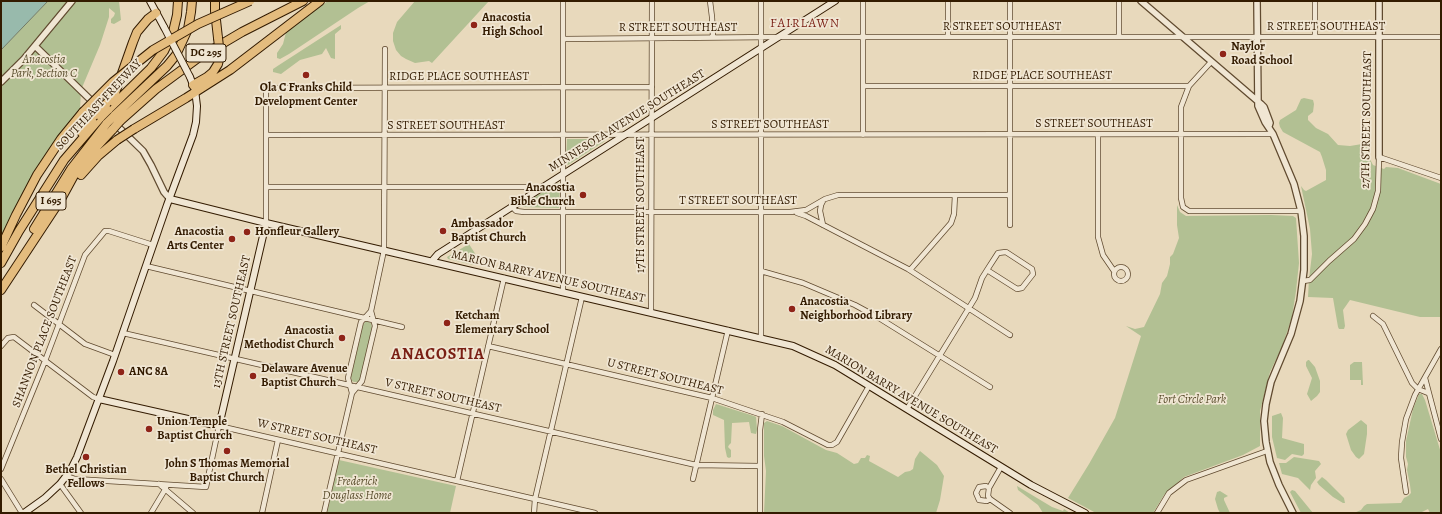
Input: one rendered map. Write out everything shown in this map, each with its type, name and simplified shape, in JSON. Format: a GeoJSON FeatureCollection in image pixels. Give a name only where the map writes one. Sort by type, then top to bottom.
{"type":"FeatureCollection","features":[{"type":"Feature","properties":{"kind":"highway","name":"SOUTHEAST FREEWAY"},"geometry":{"type":"LineString","coordinates":[[113,112],[164,51],[173,32],[178,1]]}},
{"type":"Feature","properties":{"kind":"highway","name":"SOUTHEAST FREEWAY"},"geometry":{"type":"LineString","coordinates":[[113,112],[167,66],[176,55],[188,29],[192,1]]}},
{"type":"Feature","properties":{"kind":"highway"},"geometry":{"type":"LineString","coordinates":[[61,199],[98,156],[117,140],[213,72],[218,64],[220,55],[214,11],[215,1]]}},
{"type":"Feature","properties":{"kind":"highway","name":"DC 295"},"geometry":{"type":"LineString","coordinates":[[1,247],[39,172],[56,146],[83,112],[113,82],[153,50],[198,24],[250,1]]}},
{"type":"Feature","properties":{"kind":"highway","name":"DC 295"},"geometry":{"type":"LineString","coordinates":[[1,290],[61,199],[104,122],[113,112],[156,89],[198,58],[242,32],[303,1]]}},
{"type":"Feature","properties":{"kind":"highway"},"geometry":{"type":"LineString","coordinates":[[193,85],[239,64],[297,17],[320,1]]}},
{"type":"Feature","properties":{"kind":"highway"},"geometry":{"type":"LineString","coordinates":[[104,122],[113,112],[115,93],[137,32],[148,19],[156,13]]}},
{"type":"Feature","properties":{"kind":"highway","name":"SOUTHEAST FREEWAY"},"geometry":{"type":"LineString","coordinates":[[1,263],[19,231],[64,160],[104,122]]}},
{"type":"Feature","properties":{"kind":"highway","name":"SOUTHEAST FREEWAY"},"geometry":{"type":"LineString","coordinates":[[1,284],[67,176],[104,122]]}},
{"type":"Feature","properties":{"kind":"main road"},"geometry":{"type":"LineString","coordinates":[[23,513],[45,498],[60,484],[67,476],[77,457],[123,333],[191,141],[196,122],[197,106],[193,85],[150,1]]}},
{"type":"Feature","properties":{"kind":"main road","name":"MINNESOTA AVENUE SOUTHEAST"},"geometry":{"type":"LineString","coordinates":[[432,261],[438,254],[835,1]]}},
{"type":"Feature","properties":{"kind":"main road","name":"MARION BARRY AVENUE SOUTHEAST"},"geometry":{"type":"LineString","coordinates":[[170,199],[266,223],[793,346],[835,365],[1002,467],[1085,513]]}},
{"type":"Feature","properties":{"kind":"main road","name":"13TH STREET SOUTHEAST"},"geometry":{"type":"LineString","coordinates":[[219,426],[266,223]]}},
{"type":"Feature","properties":{"kind":"main road","name":"W STREET SOUTHEAST"},"geometry":{"type":"LineString","coordinates":[[99,399],[219,426]]}},
{"type":"Feature","properties":{"kind":"street"},"geometry":{"type":"LineString","coordinates":[[1,82],[20,64],[72,1]]}},
{"type":"Feature","properties":{"kind":"street"},"geometry":{"type":"LineString","coordinates":[[563,1],[563,292]]}},
{"type":"Feature","properties":{"kind":"street","name":"17TH STREET SOUTHEAST"},"geometry":{"type":"LineString","coordinates":[[651,313],[652,1]]}},
{"type":"Feature","properties":{"kind":"street"},"geometry":{"type":"LineString","coordinates":[[710,1],[713,37]]}},
{"type":"Feature","properties":{"kind":"street"},"geometry":{"type":"LineString","coordinates":[[761,1],[761,338]]}},
{"type":"Feature","properties":{"kind":"street"},"geometry":{"type":"LineString","coordinates":[[863,1],[863,135]]}},
{"type":"Feature","properties":{"kind":"street"},"geometry":{"type":"LineString","coordinates":[[948,1],[948,37]]}},
{"type":"Feature","properties":{"kind":"street"},"geometry":{"type":"LineString","coordinates":[[1010,1],[1010,225]]}},
{"type":"Feature","properties":{"kind":"street"},"geometry":{"type":"LineString","coordinates":[[1119,1],[1119,37]]}},
{"type":"Feature","properties":{"kind":"street"},"geometry":{"type":"LineString","coordinates":[[1141,1],[1211,62],[1244,88],[1264,107],[1270,123],[1269,126],[1293,181],[1301,211],[1304,246],[1303,281],[1294,324],[1273,376],[1267,396],[1264,425],[1267,451],[1275,477],[1293,513]]}},
{"type":"Feature","properties":{"kind":"street"},"geometry":{"type":"LineString","coordinates":[[1258,1],[1258,101]]}},
{"type":"Feature","properties":{"kind":"street"},"geometry":{"type":"LineString","coordinates":[[1315,1],[1315,37]]}},
{"type":"Feature","properties":{"kind":"street","name":"27TH STREET SOUTHEAST"},"geometry":{"type":"LineString","coordinates":[[1303,281],[1310,280],[1354,239],[1365,224],[1373,209],[1377,196],[1379,182],[1379,1]]}},
{"type":"Feature","properties":{"kind":"street","name":"R STREET SOUTHEAST"},"geometry":{"type":"LineString","coordinates":[[563,39],[713,37],[1441,37]]}},
{"type":"Feature","properties":{"kind":"street"},"geometry":{"type":"LineString","coordinates":[[35,46],[143,151],[164,192],[170,199]]}},
{"type":"Feature","properties":{"kind":"street"},"geometry":{"type":"LineString","coordinates":[[352,393],[362,382],[375,326],[371,311],[384,250],[385,49]]}},
{"type":"Feature","properties":{"kind":"street"},"geometry":{"type":"LineString","coordinates":[[1211,62],[1189,86],[1181,107],[1180,134],[1182,204],[1185,209],[1189,211],[1301,211]]}},
{"type":"Feature","properties":{"kind":"street","name":"RIDGE PLACE SOUTHEAST"},"geometry":{"type":"LineString","coordinates":[[862,86],[1189,86]]}},
{"type":"Feature","properties":{"kind":"street","name":"RIDGE PLACE SOUTHEAST"},"geometry":{"type":"LineString","coordinates":[[266,88],[652,87]]}},
{"type":"Feature","properties":{"kind":"street","name":"13TH STREET SOUTHEAST"},"geometry":{"type":"LineString","coordinates":[[266,88],[266,223]]}},
{"type":"Feature","properties":{"kind":"street"},"geometry":{"type":"LineString","coordinates":[[1098,134],[1098,237],[1103,255],[1114,271]]}},
{"type":"Feature","properties":{"kind":"street","name":"S STREET SOUTHEAST"},"geometry":{"type":"LineString","coordinates":[[266,135],[652,136],[1273,134]]}},
{"type":"Feature","properties":{"kind":"street"},"geometry":{"type":"LineString","coordinates":[[1378,157],[1441,178]]}},
{"type":"Feature","properties":{"kind":"street"},"geometry":{"type":"LineString","coordinates":[[266,187],[526,187],[535,192]]}},
{"type":"Feature","properties":{"kind":"street","name":"T STREET SOUTHEAST"},"geometry":{"type":"LineString","coordinates":[[512,207],[521,212],[790,212],[806,210],[838,195],[1010,195]]}},
{"type":"Feature","properties":{"kind":"street"},"geometry":{"type":"LineString","coordinates":[[910,270],[951,223],[954,214],[955,195]]}},
{"type":"Feature","properties":{"kind":"street"},"geometry":{"type":"LineString","coordinates":[[822,225],[820,211],[823,201]]}},
{"type":"Feature","properties":{"kind":"street"},"geometry":{"type":"LineString","coordinates":[[790,212],[806,216],[910,270],[1010,334]]}},
{"type":"Feature","properties":{"kind":"street","name":"SHANNON PLACE SOUTHEAST"},"geometry":{"type":"LineString","coordinates":[[1,469],[60,324],[83,259],[105,231],[153,245]]}},
{"type":"Feature","properties":{"kind":"street"},"geometry":{"type":"LineString","coordinates":[[906,409],[976,298],[978,287],[987,270],[998,253],[1004,251],[1032,268],[1033,274],[1022,288],[1017,289],[987,270]]}},
{"type":"Feature","properties":{"kind":"street"},"geometry":{"type":"LineString","coordinates":[[146,266],[402,327]]}},
{"type":"Feature","properties":{"kind":"street"},"geometry":{"type":"LineString","coordinates":[[761,271],[803,282],[847,301],[875,316],[990,387]]}},
{"type":"Feature","properties":{"kind":"street"},"geometry":{"type":"LineString","coordinates":[[457,481],[504,278]]}},
{"type":"Feature","properties":{"kind":"street"},"geometry":{"type":"LineString","coordinates":[[534,513],[535,499],[582,296]]}},
{"type":"Feature","properties":{"kind":"street"},"geometry":{"type":"LineString","coordinates":[[34,305],[85,344],[115,355]]}},
{"type":"Feature","properties":{"kind":"street"},"geometry":{"type":"LineString","coordinates":[[324,513],[352,393],[348,378],[361,322],[371,311]]}},
{"type":"Feature","properties":{"kind":"street"},"geometry":{"type":"LineString","coordinates":[[1373,316],[1382,324],[1412,383],[1418,389],[1428,393]]}},
{"type":"Feature","properties":{"kind":"street"},"geometry":{"type":"LineString","coordinates":[[693,479],[728,330]]}},
{"type":"Feature","properties":{"kind":"street","name":"V STREET SOUTHEAST"},"geometry":{"type":"LineString","coordinates":[[123,333],[696,466],[760,466]]}},
{"type":"Feature","properties":{"kind":"street","name":"W STREET SOUTHEAST"},"geometry":{"type":"LineString","coordinates":[[1,346],[8,338],[14,337],[93,397],[99,399]]}},
{"type":"Feature","properties":{"kind":"street","name":"U STREET SOUTHEAST"},"geometry":{"type":"LineString","coordinates":[[488,346],[712,398],[788,424],[828,445],[837,442],[870,386]]}},
{"type":"Feature","properties":{"kind":"street"},"geometry":{"type":"LineString","coordinates":[[1406,492],[1402,466],[1402,442],[1409,410],[1418,389],[1441,349]]}},
{"type":"Feature","properties":{"kind":"street"},"geometry":{"type":"LineString","coordinates":[[1424,378],[1441,438]]}},
{"type":"Feature","properties":{"kind":"street"},"geometry":{"type":"LineString","coordinates":[[760,513],[762,414]]}},
{"type":"Feature","properties":{"kind":"street","name":"13TH STREET SOUTHEAST"},"geometry":{"type":"LineString","coordinates":[[166,487],[206,487],[219,426]]}},
{"type":"Feature","properties":{"kind":"street","name":"W STREET SOUTHEAST"},"geometry":{"type":"LineString","coordinates":[[219,426],[595,513]]}},
{"type":"Feature","properties":{"kind":"street"},"geometry":{"type":"LineString","coordinates":[[262,513],[278,440]]}},
{"type":"Feature","properties":{"kind":"street"},"geometry":{"type":"LineString","coordinates":[[1157,513],[1168,495],[1186,480],[1267,451]]}},
{"type":"Feature","properties":{"kind":"street"},"geometry":{"type":"LineString","coordinates":[[1002,467],[988,491],[990,499],[1010,513]]}},
{"type":"Feature","properties":{"kind":"street"},"geometry":{"type":"LineString","coordinates":[[67,476],[75,479],[159,484],[166,487],[193,513]]}},
{"type":"Feature","properties":{"kind":"street"},"geometry":{"type":"LineString","coordinates":[[1,479],[23,513]]}},
{"type":"Feature","properties":{"kind":"street"},"geometry":{"type":"LineString","coordinates":[[60,484],[81,513]]}},
{"type":"Feature","properties":{"kind":"street"},"geometry":{"type":"LineString","coordinates":[[989,488],[983,486],[977,490],[976,493],[977,497],[983,501],[990,499]]}},
{"type":"Feature","properties":{"kind":"street"},"geometry":{"type":"LineString","coordinates":[[151,513],[166,487]]}},
{"type":"Feature","properties":{"kind":"green space","name":"Anacostia Park, Section C"},"geometry":{"type":"Polygon","coordinates":[[[48,1],[119,1],[121,20],[114,24],[111,23],[111,19],[115,13],[109,8],[109,17],[100,45],[81,90],[80,110],[64,129],[35,171],[1,240],[1,50],[48,1]]]}},
{"type":"Feature","properties":{"kind":"green space"},"geometry":{"type":"Polygon","coordinates":[[[328,1],[370,1],[289,54],[280,59],[277,58],[277,53],[283,44],[286,32],[296,23],[328,1]]]}},
{"type":"Feature","properties":{"kind":"green space"},"geometry":{"type":"Polygon","coordinates":[[[415,1],[489,1],[432,63],[429,61],[415,63],[401,56],[396,50],[393,41],[393,33],[397,22],[415,1]]]}},
{"type":"Feature","properties":{"kind":"green space"},"geometry":{"type":"Polygon","coordinates":[[[341,25],[341,29],[335,34],[335,59],[331,58],[326,48],[322,54],[300,60],[281,74],[273,72],[273,69],[341,25]]]}},
{"type":"Feature","properties":{"kind":"green space"},"geometry":{"type":"Polygon","coordinates":[[[1304,98],[1313,100],[1314,104],[1313,112],[1308,116],[1308,120],[1316,128],[1328,134],[1338,145],[1350,146],[1362,144],[1367,147],[1370,152],[1370,159],[1373,165],[1384,169],[1386,167],[1398,168],[1441,184],[1441,317],[1420,317],[1350,300],[1343,310],[1344,329],[1339,329],[1333,298],[1308,297],[1312,254],[1310,229],[1301,186],[1306,191],[1326,180],[1326,170],[1320,152],[1283,132],[1279,123],[1280,120],[1296,110],[1301,99],[1304,98]]]}},
{"type":"Feature","properties":{"kind":"green space"},"geometry":{"type":"Polygon","coordinates":[[[567,139],[603,139],[605,141],[568,165],[566,163],[567,139]]]}},
{"type":"Feature","properties":{"kind":"green space"},"geometry":{"type":"Polygon","coordinates":[[[558,183],[560,185],[559,208],[523,207],[523,204],[558,183]]]}},
{"type":"Feature","properties":{"kind":"green space","name":"Fort Circle Park"},"geometry":{"type":"Polygon","coordinates":[[[1177,205],[1180,212],[1186,216],[1271,215],[1293,216],[1296,218],[1299,263],[1292,317],[1282,347],[1270,372],[1260,411],[1260,446],[1243,455],[1184,477],[1164,495],[1153,513],[1096,513],[1068,498],[1115,418],[1141,336],[1126,326],[1135,329],[1144,327],[1160,294],[1162,283],[1167,276],[1170,257],[1173,254],[1179,238],[1177,225],[1177,205]]]}},
{"type":"Feature","properties":{"kind":"green space"},"geometry":{"type":"Polygon","coordinates":[[[469,244],[476,255],[474,265],[448,259],[447,257],[469,244]]]}},
{"type":"Feature","properties":{"kind":"green space"},"geometry":{"type":"Polygon","coordinates":[[[366,321],[371,323],[372,327],[360,380],[358,382],[354,382],[352,381],[351,377],[363,325],[366,321]]]}},
{"type":"Feature","properties":{"kind":"green space"},"geometry":{"type":"Polygon","coordinates":[[[1308,360],[1315,367],[1320,381],[1320,392],[1311,401],[1307,394],[1312,378],[1306,366],[1306,362],[1308,360]]]}},
{"type":"Feature","properties":{"kind":"green space"},"geometry":{"type":"Polygon","coordinates":[[[1354,362],[1362,362],[1363,385],[1361,385],[1361,380],[1350,380],[1350,365],[1354,362]]]}},
{"type":"Feature","properties":{"kind":"green space"},"geometry":{"type":"Polygon","coordinates":[[[1419,394],[1422,394],[1425,400],[1441,453],[1441,513],[1430,513],[1428,509],[1420,513],[1354,513],[1361,510],[1367,504],[1401,503],[1404,498],[1411,493],[1407,470],[1408,464],[1406,457],[1406,441],[1413,409],[1419,394]]]}},
{"type":"Feature","properties":{"kind":"green space"},"geometry":{"type":"Polygon","coordinates":[[[716,404],[756,417],[756,434],[751,433],[749,422],[732,423],[731,443],[728,447],[731,450],[731,457],[729,458],[727,457],[725,448],[724,420],[713,415],[713,410],[716,404]]]}},
{"type":"Feature","properties":{"kind":"green space"},"geometry":{"type":"Polygon","coordinates":[[[1281,413],[1283,418],[1282,438],[1304,444],[1304,454],[1302,456],[1292,454],[1285,460],[1277,458],[1272,437],[1272,416],[1281,413]]]}},
{"type":"Feature","properties":{"kind":"green space"},"geometry":{"type":"Polygon","coordinates":[[[1361,420],[1367,425],[1367,434],[1364,454],[1359,459],[1351,450],[1346,434],[1348,430],[1361,420]]]}},
{"type":"Feature","properties":{"kind":"green space"},"geometry":{"type":"Polygon","coordinates":[[[767,421],[782,426],[826,450],[837,453],[854,464],[858,463],[861,458],[865,458],[867,455],[870,456],[869,461],[898,477],[913,469],[915,459],[920,451],[937,465],[944,476],[936,513],[764,513],[766,471],[764,456],[764,423],[767,421]]]}},
{"type":"Feature","properties":{"kind":"green space"},"geometry":{"type":"Polygon","coordinates":[[[1294,457],[1319,461],[1321,464],[1315,471],[1316,478],[1311,485],[1310,490],[1298,478],[1282,474],[1279,463],[1286,463],[1294,457]]]}},
{"type":"Feature","properties":{"kind":"green space","name":"Frederick Douglass Home"},"geometry":{"type":"Polygon","coordinates":[[[339,460],[456,486],[450,513],[327,513],[339,460]]]}},
{"type":"Feature","properties":{"kind":"green space"},"geometry":{"type":"Polygon","coordinates":[[[1322,477],[1344,498],[1345,503],[1333,497],[1319,485],[1317,482],[1322,477]]]}},
{"type":"Feature","properties":{"kind":"green space"},"geometry":{"type":"Polygon","coordinates":[[[1017,486],[1052,507],[1063,511],[1064,509],[1070,513],[1043,513],[1038,505],[1018,490],[1017,486]]]}},
{"type":"Feature","properties":{"kind":"green space"},"geometry":{"type":"Polygon","coordinates":[[[1292,490],[1295,491],[1313,513],[1301,513],[1290,492],[1292,490]]]}},
{"type":"Feature","properties":{"kind":"green space"},"geometry":{"type":"Polygon","coordinates":[[[1220,491],[1228,496],[1224,498],[1224,500],[1230,513],[1220,513],[1218,509],[1215,499],[1217,492],[1220,491]]]}},
{"type":"Feature","properties":{"kind":"shaded area"},"geometry":{"type":"Polygon","coordinates":[[[1,1],[48,1],[1,50],[1,1]]]}},
{"type":"Feature","properties":{"kind":"place","name":"Anacostia High School"},"geometry":{"type":"Point","coordinates":[474,25]}},
{"type":"Feature","properties":{"kind":"place","name":"Naylor Road School"},"geometry":{"type":"Point","coordinates":[1223,54]}},
{"type":"Feature","properties":{"kind":"place","name":"Ola C Franks Child Development Center"},"geometry":{"type":"Point","coordinates":[306,75]}},
{"type":"Feature","properties":{"kind":"place","name":"Anacostia Bible Church"},"geometry":{"type":"Point","coordinates":[583,195]}},
{"type":"Feature","properties":{"kind":"place","name":"Ambassador Baptist Church"},"geometry":{"type":"Point","coordinates":[443,231]}},
{"type":"Feature","properties":{"kind":"place","name":"Honfleur Gallery"},"geometry":{"type":"Point","coordinates":[247,232]}},
{"type":"Feature","properties":{"kind":"place","name":"Anacostia Arts Center"},"geometry":{"type":"Point","coordinates":[232,239]}},
{"type":"Feature","properties":{"kind":"place","name":"Anacostia Neighborhood Library"},"geometry":{"type":"Point","coordinates":[792,309]}},
{"type":"Feature","properties":{"kind":"place","name":"Ketcham Elementary School"},"geometry":{"type":"Point","coordinates":[447,323]}},
{"type":"Feature","properties":{"kind":"place","name":"Anacostia Methodist Church"},"geometry":{"type":"Point","coordinates":[342,338]}},
{"type":"Feature","properties":{"kind":"place","name":"ANC 8A"},"geometry":{"type":"Point","coordinates":[121,372]}},
{"type":"Feature","properties":{"kind":"place","name":"Delaware Avenue Baptist Church"},"geometry":{"type":"Point","coordinates":[253,376]}},
{"type":"Feature","properties":{"kind":"place","name":"Union Temple Baptist Church"},"geometry":{"type":"Point","coordinates":[149,429]}},
{"type":"Feature","properties":{"kind":"place","name":"John S Thomas Memorial Baptist Church"},"geometry":{"type":"Point","coordinates":[227,451]}},
{"type":"Feature","properties":{"kind":"place","name":"Bethel Christian Fellows"},"geometry":{"type":"Point","coordinates":[86,457]}},
{"type":"Feature","properties":{"kind":"district","name":"FAIRLAWN"},"geometry":{"type":"Point","coordinates":[805,24]}},
{"type":"Feature","properties":{"kind":"district","name":"ANACOSTIA"},"geometry":{"type":"Point","coordinates":[438,355]}}]}
